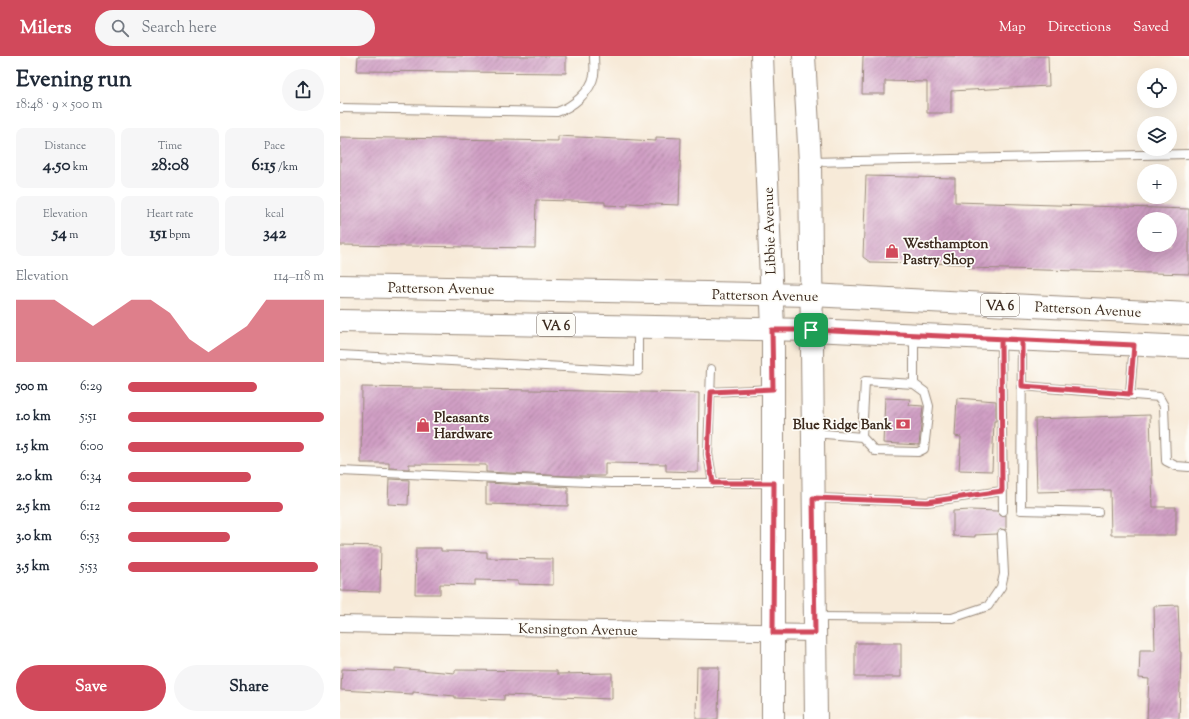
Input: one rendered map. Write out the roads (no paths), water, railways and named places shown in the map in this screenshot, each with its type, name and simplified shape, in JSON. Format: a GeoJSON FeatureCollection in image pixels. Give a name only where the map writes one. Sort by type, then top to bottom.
{"type":"FeatureCollection","features":[{"type":"Feature","properties":{"kind":"main road","name":"Libbie Avenue"},"geometry":{"type":"LineString","coordinates":[[762,56],[772,330],[774,483],[774,719]]}},
{"type":"Feature","properties":{"kind":"main road"},"geometry":{"type":"LineString","coordinates":[[804,56],[810,162],[816,719]]}},
{"type":"Feature","properties":{"kind":"main road","name":"Patterson Avenue"},"geometry":{"type":"LineString","coordinates":[[340,286],[811,295],[1189,314]]}},
{"type":"Feature","properties":{"kind":"main road","name":"VA 6"},"geometry":{"type":"LineString","coordinates":[[340,321],[811,330],[1189,347]]}},
{"type":"Feature","properties":{"kind":"street","name":"Kensington Avenue"},"geometry":{"type":"LineString","coordinates":[[340,624],[773,633],[815,625]]}},
{"type":"Feature","properties":{"kind":"lane"},"geometry":{"type":"LineString","coordinates":[[340,108],[557,112],[569,108],[583,96],[594,76],[594,56]]}},
{"type":"Feature","properties":{"kind":"lane"},"geometry":{"type":"LineString","coordinates":[[810,162],[1189,154]]}},
{"type":"Feature","properties":{"kind":"lane"},"geometry":{"type":"LineString","coordinates":[[340,355],[638,371],[638,327]]}},
{"type":"Feature","properties":{"kind":"lane"},"geometry":{"type":"LineString","coordinates":[[914,335],[914,384]]}},
{"type":"Feature","properties":{"kind":"lane"},"geometry":{"type":"LineString","coordinates":[[1011,340],[1022,386],[1021,510],[1098,512]]}},
{"type":"Feature","properties":{"kind":"lane"},"geometry":{"type":"LineString","coordinates":[[1003,511],[1002,491],[1011,340]]}},
{"type":"Feature","properties":{"kind":"lane"},"geometry":{"type":"LineString","coordinates":[[1130,394],[1134,345]]}},
{"type":"Feature","properties":{"kind":"lane"},"geometry":{"type":"LineString","coordinates":[[711,369],[708,454],[713,483]]}},
{"type":"Feature","properties":{"kind":"lane"},"geometry":{"type":"LineString","coordinates":[[812,433],[862,437],[875,450],[918,452],[924,448],[928,406],[925,392],[914,384],[865,381],[862,437]]}},
{"type":"Feature","properties":{"kind":"lane"},"geometry":{"type":"LineString","coordinates":[[1022,386],[1159,397],[1164,406],[1166,461],[1176,466],[1189,466]]}},
{"type":"Feature","properties":{"kind":"lane"},"geometry":{"type":"LineString","coordinates":[[711,392],[773,389]]}},
{"type":"Feature","properties":{"kind":"lane"},"geometry":{"type":"LineString","coordinates":[[340,471],[612,483],[774,483]]}},
{"type":"Feature","properties":{"kind":"lane"},"geometry":{"type":"LineString","coordinates":[[813,498],[927,502],[1002,491]]}},
{"type":"Feature","properties":{"kind":"lane"},"geometry":{"type":"LineString","coordinates":[[815,625],[952,618],[988,606],[1000,587],[1004,574],[1002,534]]}},
{"type":"Feature","properties":{"kind":"place","name":"Westhampton Pastry Shop"},"geometry":{"type":"Point","coordinates":[892,251]}},
{"type":"Feature","properties":{"kind":"place","name":"Blue Ridge Bank"},"geometry":{"type":"Point","coordinates":[903,424]}},
{"type":"Feature","properties":{"kind":"place","name":"Pleasants Hardware"},"geometry":{"type":"Point","coordinates":[423,425]}}]}
